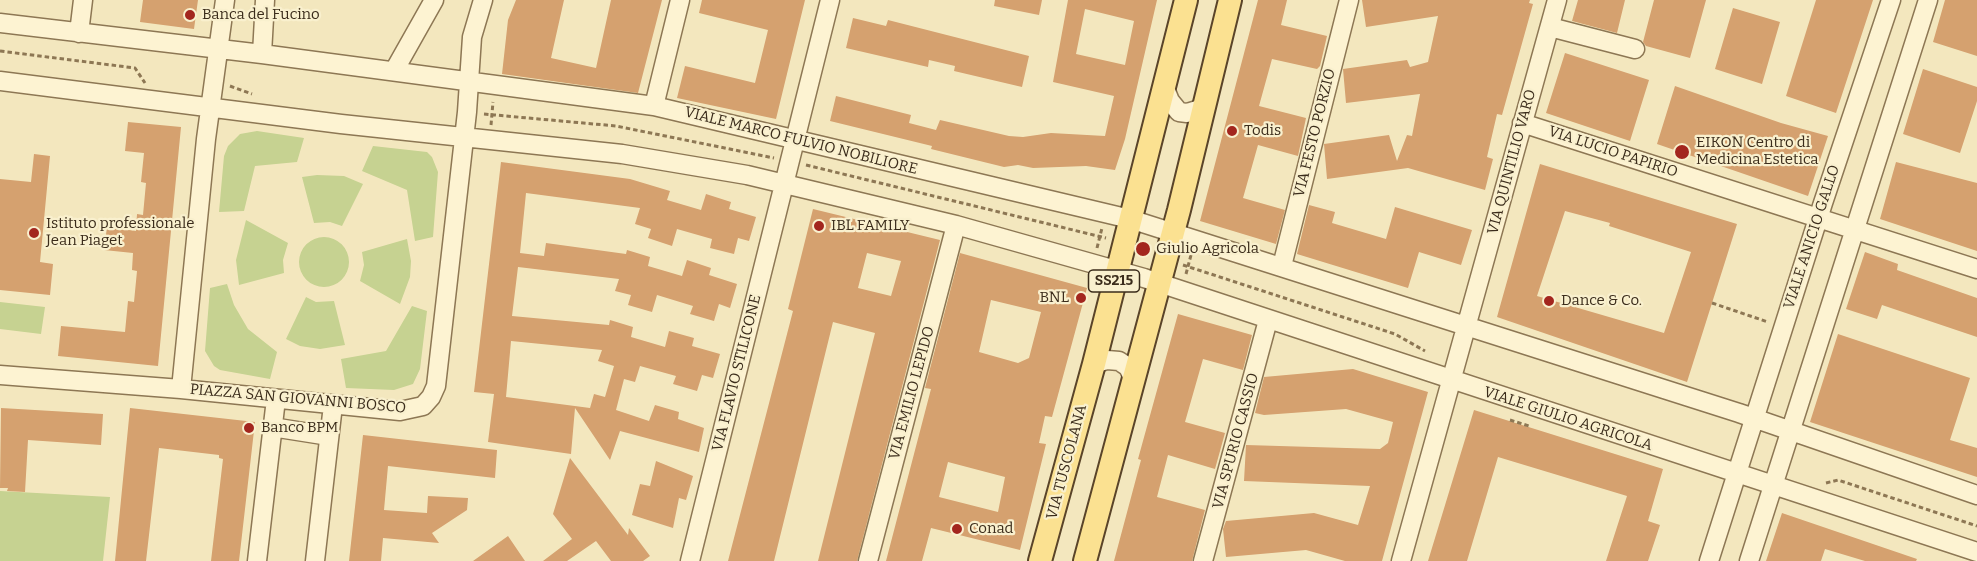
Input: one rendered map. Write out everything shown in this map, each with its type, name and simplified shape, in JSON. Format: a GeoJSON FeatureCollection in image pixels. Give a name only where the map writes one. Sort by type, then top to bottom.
{"type":"FeatureCollection","features":[{"type":"Feature","properties":{"kind":"main road","name":"VIA TUSCOLANA"},"geometry":{"type":"LineString","coordinates":[[1040,561],[1094,364],[1186,0]]}},
{"type":"Feature","properties":{"kind":"main road","name":"SS215"},"geometry":{"type":"LineString","coordinates":[[1085,561],[1173,232],[1230,0]]}},
{"type":"Feature","properties":{"kind":"street"},"geometry":{"type":"LineString","coordinates":[[79,33],[82,0]]}},
{"type":"Feature","properties":{"kind":"street","name":"PIAZZA SAN GIOVANNI BOSCO"},"geometry":{"type":"LineString","coordinates":[[225,0],[210,108],[181,389],[407,411],[423,406],[434,392],[464,138],[472,37],[483,0]]}},
{"type":"Feature","properties":{"kind":"street"},"geometry":{"type":"LineString","coordinates":[[262,54],[265,0]]}},
{"type":"Feature","properties":{"kind":"street"},"geometry":{"type":"LineString","coordinates":[[394,71],[434,0]]}},
{"type":"Feature","properties":{"kind":"street"},"geometry":{"type":"LineString","coordinates":[[654,106],[680,0]]}},
{"type":"Feature","properties":{"kind":"street","name":"VIA FLAVIO STILICONE"},"geometry":{"type":"LineString","coordinates":[[690,561],[830,0]]}},
{"type":"Feature","properties":{"kind":"street","name":"VIA FESTO PORZIO"},"geometry":{"type":"LineString","coordinates":[[1282,266],[1349,0]]}},
{"type":"Feature","properties":{"kind":"street","name":"VIA QUINTILIO VARO"},"geometry":{"type":"LineString","coordinates":[[1401,561],[1557,0]]}},
{"type":"Feature","properties":{"kind":"street","name":"VIALE ANICIO GALLO"},"geometry":{"type":"LineString","coordinates":[[1709,561],[1818,218],[1891,0]]}},
{"type":"Feature","properties":{"kind":"street"},"geometry":{"type":"LineString","coordinates":[[1749,561],[1928,0]]}},
{"type":"Feature","properties":{"kind":"street"},"geometry":{"type":"LineString","coordinates":[[0,23],[469,81]]}},
{"type":"Feature","properties":{"kind":"street"},"geometry":{"type":"LineString","coordinates":[[1550,27],[1635,49]]}},
{"type":"Feature","properties":{"kind":"street"},"geometry":{"type":"LineString","coordinates":[[0,81],[464,138],[622,154],[747,175],[956,225],[1159,284]]}},
{"type":"Feature","properties":{"kind":"street","name":"VIALE MARCO FULVIO NOBILIORE"},"geometry":{"type":"LineString","coordinates":[[469,81],[654,106],[1130,219]]}},
{"type":"Feature","properties":{"kind":"street"},"geometry":{"type":"LineString","coordinates":[[1164,86],[1170,101],[1179,112],[1191,113],[1203,108]]}},
{"type":"Feature","properties":{"kind":"street","name":"VIA LUCIO PAPIRIO"},"geometry":{"type":"LineString","coordinates":[[1522,123],[1977,269]]}},
{"type":"Feature","properties":{"kind":"street"},"geometry":{"type":"LineString","coordinates":[[1130,219],[1755,418],[1977,495]]}},
{"type":"Feature","properties":{"kind":"street","name":"VIA EMILIO LEPIDO"},"geometry":{"type":"LineString","coordinates":[[868,561],[956,225]]}},
{"type":"Feature","properties":{"kind":"street","name":"VIALE GIULIO AGRICOLA"},"geometry":{"type":"LineString","coordinates":[[1159,284],[1977,552]]}},
{"type":"Feature","properties":{"kind":"street","name":"VIA SPURIO CASSIO"},"geometry":{"type":"LineString","coordinates":[[1203,561],[1268,320]]}},
{"type":"Feature","properties":{"kind":"street"},"geometry":{"type":"LineString","coordinates":[[1094,364],[1107,360],[1119,361],[1128,367],[1133,378]]}},
{"type":"Feature","properties":{"kind":"street"},"geometry":{"type":"LineString","coordinates":[[0,375],[181,389]]}},
{"type":"Feature","properties":{"kind":"street"},"geometry":{"type":"LineString","coordinates":[[257,561],[276,399]]}},
{"type":"Feature","properties":{"kind":"street"},"geometry":{"type":"LineString","coordinates":[[315,561],[333,405]]}},
{"type":"Feature","properties":{"kind":"street"},"geometry":{"type":"LineString","coordinates":[[272,427],[329,436]]}},
{"type":"Feature","properties":{"kind":"path"},"geometry":{"type":"LineString","coordinates":[[0,51],[135,68],[147,88]]}},
{"type":"Feature","properties":{"kind":"path"},"geometry":{"type":"LineString","coordinates":[[490,127],[494,100]]}},
{"type":"Feature","properties":{"kind":"path"},"geometry":{"type":"LineString","coordinates":[[1095,255],[1102,227]]}},
{"type":"Feature","properties":{"kind":"path"},"geometry":{"type":"LineString","coordinates":[[1185,277],[1193,250]]}},
{"type":"Feature","properties":{"kind":"path"},"geometry":{"type":"LineString","coordinates":[[1176,263],[1395,334],[1428,353]]}},
{"type":"Feature","properties":{"kind":"path"},"geometry":{"type":"LineString","coordinates":[[1712,303],[1769,322]]}},
{"type":"Feature","properties":{"kind":"path"},"geometry":{"type":"LineString","coordinates":[[1510,420],[1529,426]]}},
{"type":"Feature","properties":{"kind":"path"},"geometry":{"type":"LineString","coordinates":[[1817,485],[1838,480],[1977,526]]}},
{"type":"Feature","properties":{"kind":"green space"},"geometry":{"type":"Polygon","coordinates":[[[257,131],[304,138],[297,162],[255,166],[244,211],[219,212],[224,156],[228,146],[240,134],[257,131]]]}},
{"type":"Feature","properties":{"kind":"green space"},"geometry":{"type":"Polygon","coordinates":[[[373,146],[427,152],[432,157],[438,172],[433,237],[415,241],[407,190],[362,171],[373,146]]]}},
{"type":"Feature","properties":{"kind":"green space"},"geometry":{"type":"Polygon","coordinates":[[[344,176],[363,184],[342,226],[330,222],[314,223],[302,177],[344,176]]]}},
{"type":"Feature","properties":{"kind":"green space"},"geometry":{"type":"Polygon","coordinates":[[[246,220],[288,243],[283,260],[284,273],[239,285],[236,260],[246,220]]]}},
{"type":"Feature","properties":{"kind":"green space"},"geometry":{"type":"Polygon","coordinates":[[[324,237],[333,239],[344,248],[349,262],[347,271],[338,282],[324,287],[315,285],[304,276],[299,262],[301,253],[310,242],[324,237]]]}},
{"type":"Feature","properties":{"kind":"green space"},"geometry":{"type":"Polygon","coordinates":[[[407,239],[411,261],[410,277],[400,304],[360,281],[364,265],[362,252],[407,239]]]}},
{"type":"Feature","properties":{"kind":"green space"},"geometry":{"type":"Polygon","coordinates":[[[227,284],[234,305],[248,329],[277,352],[270,379],[220,370],[214,366],[205,351],[210,288],[227,284]]]}},
{"type":"Feature","properties":{"kind":"green space"},"geometry":{"type":"Polygon","coordinates":[[[306,297],[316,302],[334,301],[345,345],[320,349],[300,346],[286,339],[306,297]]]}},
{"type":"Feature","properties":{"kind":"green space"},"geometry":{"type":"Polygon","coordinates":[[[0,302],[45,307],[41,334],[0,329],[0,302]]]}},
{"type":"Feature","properties":{"kind":"green space"},"geometry":{"type":"Polygon","coordinates":[[[412,306],[427,311],[420,369],[413,384],[394,390],[346,388],[341,359],[386,351],[412,306]]]}},
{"type":"Feature","properties":{"kind":"green space"},"geometry":{"type":"Polygon","coordinates":[[[0,491],[110,497],[103,561],[0,561],[0,491]]]}},
{"type":"Feature","properties":{"kind":"building"},"geometry":{"type":"Polygon","coordinates":[[[143,0],[198,0],[194,29],[140,22],[143,0]]]}},
{"type":"Feature","properties":{"kind":"building"},"geometry":{"type":"Polygon","coordinates":[[[516,0],[564,0],[551,58],[596,68],[611,0],[662,0],[638,93],[502,74],[508,20],[516,0]]]}},
{"type":"Feature","properties":{"kind":"building"},"geometry":{"type":"Polygon","coordinates":[[[702,0],[805,0],[776,119],[677,98],[685,66],[755,83],[768,30],[699,13],[702,0]]]}},
{"type":"Feature","properties":{"kind":"building"},"geometry":{"type":"Polygon","coordinates":[[[995,0],[1042,0],[1039,15],[994,6],[995,0]]]}},
{"type":"Feature","properties":{"kind":"building"},"geometry":{"type":"Polygon","coordinates":[[[1068,0],[1157,0],[1125,139],[1115,170],[1086,166],[1033,168],[1018,165],[1004,167],[931,149],[932,146],[830,121],[836,96],[911,115],[909,123],[936,130],[940,120],[1009,136],[1023,137],[1051,133],[1105,136],[1114,96],[1053,82],[1068,0]],[[1085,9],[1076,54],[1125,65],[1134,21],[1085,9]]]}},
{"type":"Feature","properties":{"kind":"building"},"geometry":{"type":"Polygon","coordinates":[[[1258,0],[1287,0],[1281,25],[1327,36],[1320,66],[1317,69],[1272,59],[1259,106],[1306,118],[1298,156],[1258,145],[1243,198],[1285,210],[1276,244],[1200,221],[1258,0]]]}},
{"type":"Feature","properties":{"kind":"building"},"geometry":{"type":"Polygon","coordinates":[[[1362,0],[1530,0],[1529,3],[1533,4],[1502,115],[1497,114],[1487,157],[1493,159],[1485,190],[1408,168],[1327,179],[1324,144],[1389,135],[1397,161],[1407,135],[1412,136],[1420,94],[1346,103],[1343,69],[1407,60],[1410,67],[1428,62],[1438,16],[1366,27],[1362,0]]]}},
{"type":"Feature","properties":{"kind":"building"},"geometry":{"type":"Polygon","coordinates":[[[1578,0],[1625,0],[1617,33],[1572,21],[1578,0]]]}},
{"type":"Feature","properties":{"kind":"building"},"geometry":{"type":"Polygon","coordinates":[[[1654,0],[1706,0],[1690,58],[1646,46],[1643,42],[1654,0]]]}},
{"type":"Feature","properties":{"kind":"building"},"geometry":{"type":"Polygon","coordinates":[[[1816,0],[1873,0],[1836,113],[1786,96],[1816,0]]]}},
{"type":"Feature","properties":{"kind":"building"},"geometry":{"type":"Polygon","coordinates":[[[1945,0],[1977,0],[1977,56],[1933,42],[1945,0]]]}},
{"type":"Feature","properties":{"kind":"building"},"geometry":{"type":"Polygon","coordinates":[[[1733,8],[1780,22],[1762,84],[1715,69],[1733,8]]]}},
{"type":"Feature","properties":{"kind":"building"},"geometry":{"type":"Polygon","coordinates":[[[853,18],[886,26],[888,20],[1029,56],[1022,87],[954,71],[955,66],[929,60],[928,67],[846,48],[853,18]]]}},
{"type":"Feature","properties":{"kind":"building"},"geometry":{"type":"Polygon","coordinates":[[[1565,53],[1649,80],[1630,141],[1546,113],[1565,53]]]}},
{"type":"Feature","properties":{"kind":"building"},"geometry":{"type":"Polygon","coordinates":[[[1923,69],[1977,87],[1977,101],[1960,153],[1903,134],[1923,69]]]}},
{"type":"Feature","properties":{"kind":"building"},"geometry":{"type":"Polygon","coordinates":[[[1675,86],[1781,123],[1828,136],[1808,196],[1657,144],[1675,86]]]}},
{"type":"Feature","properties":{"kind":"building"},"geometry":{"type":"Polygon","coordinates":[[[128,122],[181,127],[158,366],[58,356],[61,326],[125,332],[128,301],[134,302],[137,271],[132,270],[133,253],[104,250],[107,227],[136,231],[137,214],[143,215],[146,183],[141,182],[144,153],[125,151],[128,122]]]}},
{"type":"Feature","properties":{"kind":"building"},"geometry":{"type":"Polygon","coordinates":[[[34,154],[50,156],[40,262],[53,264],[50,295],[0,290],[0,179],[31,182],[34,154]]]}},
{"type":"Feature","properties":{"kind":"building"},"geometry":{"type":"Polygon","coordinates":[[[501,162],[630,179],[670,191],[667,200],[701,210],[706,194],[731,202],[729,209],[756,217],[749,241],[738,238],[734,254],[710,248],[712,239],[677,229],[672,246],[648,238],[651,229],[635,224],[640,208],[526,193],[520,253],[544,256],[546,243],[626,254],[627,250],[650,257],[648,266],[682,276],[687,260],[711,268],[709,275],[737,284],[730,308],[719,304],[714,321],[690,314],[693,306],[657,295],[652,312],[628,305],[631,295],[615,291],[619,279],[518,267],[512,316],[609,325],[610,320],[633,327],[631,337],[665,347],[669,331],[694,338],[692,346],[720,354],[713,378],[702,375],[697,391],[673,384],[676,376],[640,366],[635,382],[624,379],[616,410],[649,421],[655,405],[679,412],[678,419],[704,428],[699,452],[620,431],[610,460],[575,408],[571,454],[488,442],[494,394],[474,392],[501,162]],[[511,341],[506,397],[590,408],[594,394],[605,397],[614,366],[598,361],[602,350],[511,341]]]}},
{"type":"Feature","properties":{"kind":"building"},"geometry":{"type":"Polygon","coordinates":[[[1896,162],[1977,183],[1977,251],[1880,219],[1896,162]]]}},
{"type":"Feature","properties":{"kind":"building"},"geometry":{"type":"Polygon","coordinates":[[[1540,164],[1737,224],[1687,382],[1497,317],[1540,164]],[[1565,211],[1537,296],[1664,333],[1691,252],[1609,226],[1610,223],[1565,211]]]}},
{"type":"Feature","properties":{"kind":"building"},"geometry":{"type":"Polygon","coordinates":[[[1309,205],[1335,212],[1332,223],[1386,239],[1395,207],[1472,230],[1461,265],[1419,252],[1408,288],[1297,254],[1309,205]]]}},
{"type":"Feature","properties":{"kind":"building"},"geometry":{"type":"Polygon","coordinates":[[[813,209],[940,240],[857,561],[818,561],[875,333],[833,322],[774,561],[728,561],[793,311],[788,309],[813,209]],[[867,253],[858,288],[891,296],[901,261],[867,253]]]}},
{"type":"Feature","properties":{"kind":"building"},"geometry":{"type":"Polygon","coordinates":[[[1865,252],[1898,264],[1897,270],[1977,298],[1977,337],[1882,305],[1877,319],[1846,309],[1865,252]]]}},
{"type":"Feature","properties":{"kind":"building"},"geometry":{"type":"Polygon","coordinates":[[[960,253],[1087,288],[1052,417],[1045,416],[1039,443],[1046,444],[1020,550],[931,528],[922,561],[886,561],[931,389],[925,388],[960,253]],[[991,300],[979,352],[1018,363],[1029,358],[1041,312],[991,300]],[[948,462],[939,497],[998,512],[1005,477],[948,462]]]}},
{"type":"Feature","properties":{"kind":"building"},"geometry":{"type":"Polygon","coordinates":[[[1178,314],[1252,335],[1243,370],[1203,359],[1185,422],[1225,433],[1215,469],[1168,455],[1157,497],[1205,510],[1192,561],[1114,561],[1141,460],[1138,459],[1178,314]]]}},
{"type":"Feature","properties":{"kind":"building"},"geometry":{"type":"Polygon","coordinates":[[[1838,334],[1970,378],[1950,440],[1977,448],[1977,477],[1810,422],[1838,334]]]}},
{"type":"Feature","properties":{"kind":"building"},"geometry":{"type":"Polygon","coordinates":[[[1353,369],[1428,392],[1382,561],[1345,561],[1306,550],[1226,557],[1223,529],[1226,521],[1314,513],[1358,525],[1370,486],[1244,481],[1246,445],[1380,449],[1388,443],[1393,422],[1346,409],[1264,415],[1255,413],[1264,377],[1353,369]]]}},
{"type":"Feature","properties":{"kind":"building"},"geometry":{"type":"Polygon","coordinates":[[[1,408],[103,414],[101,445],[28,440],[25,492],[7,491],[8,488],[0,488],[1,408]]]}},
{"type":"Feature","properties":{"kind":"building"},"geometry":{"type":"Polygon","coordinates":[[[130,408],[255,422],[239,561],[211,561],[223,459],[219,458],[219,455],[159,448],[146,561],[115,561],[130,408]]]}},
{"type":"Feature","properties":{"kind":"building"},"geometry":{"type":"Polygon","coordinates":[[[1474,410],[1663,469],[1648,521],[1660,525],[1648,561],[1606,561],[1627,496],[1498,457],[1467,561],[1428,561],[1474,410]]]}},
{"type":"Feature","properties":{"kind":"building"},"geometry":{"type":"Polygon","coordinates":[[[363,435],[497,450],[495,478],[388,466],[384,510],[427,513],[428,496],[468,498],[467,510],[432,533],[439,543],[383,538],[381,561],[349,561],[363,435]]]}},
{"type":"Feature","properties":{"kind":"building"},"geometry":{"type":"Polygon","coordinates":[[[570,458],[628,535],[629,528],[650,556],[643,561],[611,561],[596,541],[567,561],[543,561],[572,539],[553,514],[570,458]]]}},
{"type":"Feature","properties":{"kind":"building"},"geometry":{"type":"Polygon","coordinates":[[[656,461],[693,476],[686,500],[679,498],[673,528],[632,515],[640,484],[650,486],[656,461]]]}},
{"type":"Feature","properties":{"kind":"building"},"geometry":{"type":"Polygon","coordinates":[[[1782,513],[1917,559],[1916,561],[1865,561],[1825,549],[1821,561],[1766,561],[1782,513]]]}},
{"type":"Feature","properties":{"kind":"building"},"geometry":{"type":"Polygon","coordinates":[[[508,536],[525,561],[473,561],[508,536]]]}},
{"type":"Feature","properties":{"kind":"place","name":"Banca del Fucino"},"geometry":{"type":"Point","coordinates":[190,15]}},
{"type":"Feature","properties":{"kind":"place","name":"Todis"},"geometry":{"type":"Point","coordinates":[1232,131]}},
{"type":"Feature","properties":{"kind":"place","name":"EIKON Centro di Medicina Estetica"},"geometry":{"type":"Point","coordinates":[1682,152]}},
{"type":"Feature","properties":{"kind":"place","name":"IBL FAMILY"},"geometry":{"type":"Point","coordinates":[819,226]}},
{"type":"Feature","properties":{"kind":"place","name":"Istituto professionale Jean Piaget"},"geometry":{"type":"Point","coordinates":[34,233]}},
{"type":"Feature","properties":{"kind":"place","name":"Giulio Agricola"},"geometry":{"type":"Point","coordinates":[1143,249]}},
{"type":"Feature","properties":{"kind":"place","name":"BNL"},"geometry":{"type":"Point","coordinates":[1081,298]}},
{"type":"Feature","properties":{"kind":"place","name":"Dance & Co."},"geometry":{"type":"Point","coordinates":[1549,301]}},
{"type":"Feature","properties":{"kind":"place","name":"Banco BPM"},"geometry":{"type":"Point","coordinates":[249,428]}},
{"type":"Feature","properties":{"kind":"place","name":"Conad"},"geometry":{"type":"Point","coordinates":[957,529]}}]}
